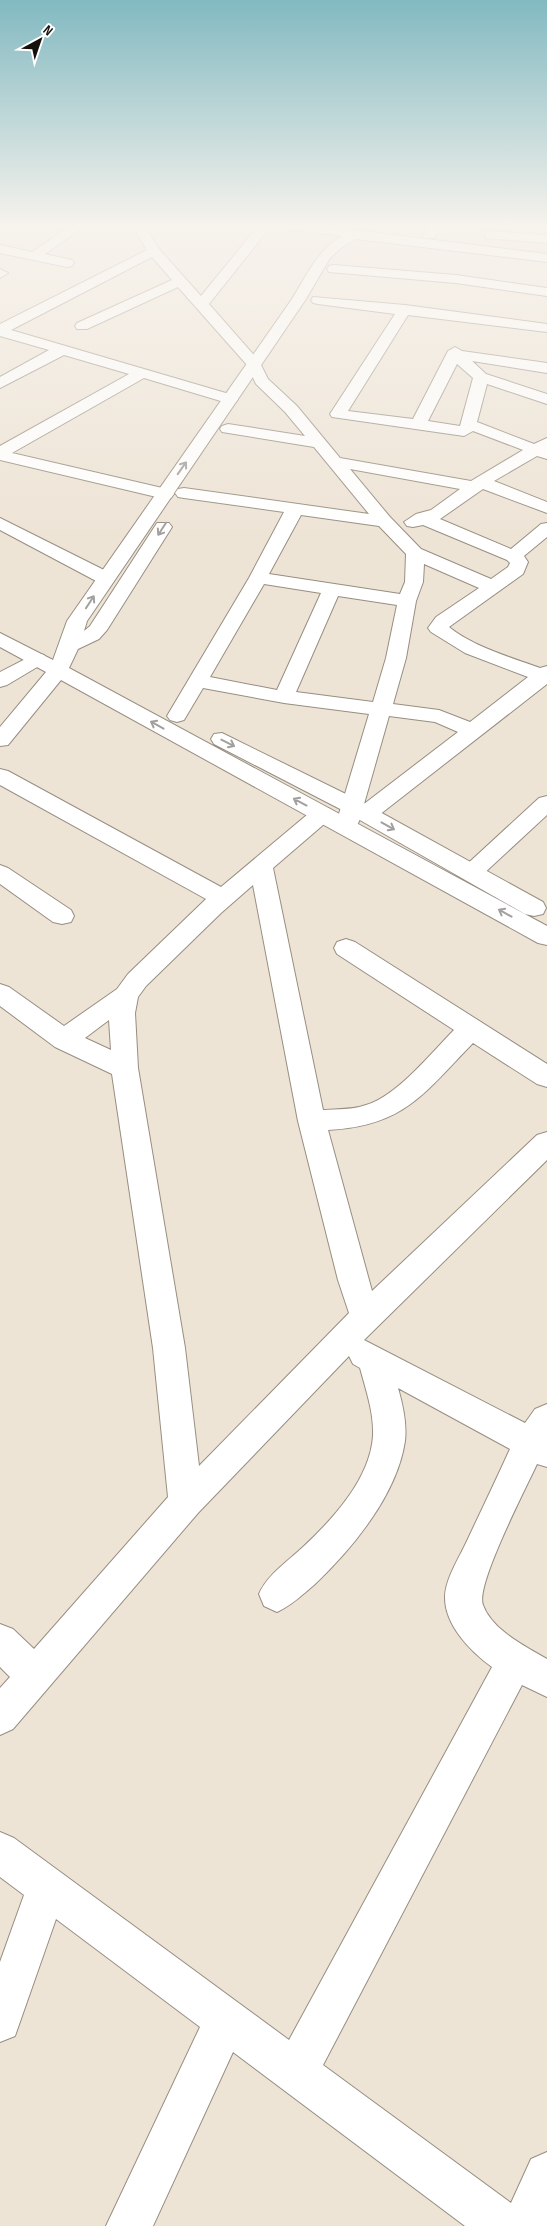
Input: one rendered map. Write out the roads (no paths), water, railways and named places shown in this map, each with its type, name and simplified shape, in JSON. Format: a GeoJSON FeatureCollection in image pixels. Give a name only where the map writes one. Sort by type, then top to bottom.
{"type":"FeatureCollection","features":[{"type":"Feature","properties":{"kind":"street"},"geometry":{"type":"LineString","coordinates":[[222,329],[254,364],[261,381],[291,409],[384,520],[415,553],[493,587]]}},
{"type":"Feature","properties":{"kind":"street"},"geometry":{"type":"LineString","coordinates":[[65,658],[77,621],[279,329]]}},
{"type":"Feature","properties":{"kind":"street"},"geometry":{"type":"LineString","coordinates":[[0,740],[65,658],[97,630],[184,493],[297,329]]}},
{"type":"Feature","properties":{"kind":"street"},"geometry":{"type":"LineString","coordinates":[[338,414],[392,329]]}},
{"type":"Feature","properties":{"kind":"street"},"geometry":{"type":"LineString","coordinates":[[418,425],[455,354],[458,329]]}},
{"type":"Feature","properties":{"kind":"street"},"geometry":{"type":"LineString","coordinates":[[0,330],[230,399]]}},
{"type":"Feature","properties":{"kind":"street"},"geometry":{"type":"LineString","coordinates":[[0,383],[62,348]]}},
{"type":"Feature","properties":{"kind":"street"},"geometry":{"type":"LineString","coordinates":[[455,354],[547,368]]}},
{"type":"Feature","properties":{"kind":"street"},"geometry":{"type":"LineString","coordinates":[[455,354],[481,377],[547,399]]}},
{"type":"Feature","properties":{"kind":"street"},"geometry":{"type":"LineString","coordinates":[[0,454],[142,373]]}},
{"type":"Feature","properties":{"kind":"street"},"geometry":{"type":"LineString","coordinates":[[291,409],[458,431],[467,428],[481,377]]}},
{"type":"Feature","properties":{"kind":"street"},"geometry":{"type":"LineString","coordinates":[[468,424],[544,449]]}},
{"type":"Feature","properties":{"kind":"street"},"geometry":{"type":"LineString","coordinates":[[228,429],[321,443]]}},
{"type":"Feature","properties":{"kind":"street"},"geometry":{"type":"LineString","coordinates":[[400,535],[407,526],[422,518],[437,514],[478,484],[544,449]]}},
{"type":"Feature","properties":{"kind":"street"},"geometry":{"type":"LineString","coordinates":[[0,454],[165,494]]}},
{"type":"Feature","properties":{"kind":"street"},"geometry":{"type":"LineString","coordinates":[[337,462],[478,484],[547,508]]}},
{"type":"Feature","properties":{"kind":"street"},"geometry":{"type":"LineString","coordinates":[[184,493],[384,520]]}},
{"type":"Feature","properties":{"kind":"street"},"geometry":{"type":"LineString","coordinates":[[177,716],[258,578],[296,507]]}},
{"type":"Feature","properties":{"kind":"street"},"geometry":{"type":"LineString","coordinates":[[422,518],[513,556],[519,562],[516,570],[442,621],[438,628],[443,634],[463,643],[546,675]]}},
{"type":"Feature","properties":{"kind":"street"},"geometry":{"type":"LineString","coordinates":[[0,523],[105,578]]}},
{"type":"Feature","properties":{"kind":"street"},"geometry":{"type":"LineString","coordinates":[[513,556],[547,528]]}},
{"type":"Feature","properties":{"kind":"street"},"geometry":{"type":"LineString","coordinates":[[359,810],[396,658],[407,601],[414,582],[415,553]]}},
{"type":"Feature","properties":{"kind":"street"},"geometry":{"type":"LineString","coordinates":[[258,578],[407,601]]}},
{"type":"Feature","properties":{"kind":"street"},"geometry":{"type":"LineString","coordinates":[[284,696],[332,589]]}},
{"type":"Feature","properties":{"kind":"street"},"geometry":{"type":"LineString","coordinates":[[0,621],[65,658],[322,814],[547,937]]}},
{"type":"Feature","properties":{"kind":"street"},"geometry":{"type":"LineString","coordinates":[[0,639],[37,659]]}},
{"type":"Feature","properties":{"kind":"street"},"geometry":{"type":"LineString","coordinates":[[0,681],[37,659],[65,658],[359,810],[547,916]]}},
{"type":"Feature","properties":{"kind":"street"},"geometry":{"type":"LineString","coordinates":[[346,827],[359,810],[546,675]]}},
{"type":"Feature","properties":{"kind":"street"},"geometry":{"type":"LineString","coordinates":[[196,682],[382,710],[439,716],[472,730]]}},
{"type":"Feature","properties":{"kind":"street"},"geometry":{"type":"LineString","coordinates":[[0,776],[222,898]]}},
{"type":"Feature","properties":{"kind":"street"},"geometry":{"type":"LineString","coordinates":[[472,872],[547,803]]}},
{"type":"Feature","properties":{"kind":"street"},"geometry":{"type":"LineString","coordinates":[[64,1040],[126,995],[137,980],[222,898],[322,814]]}},
{"type":"Feature","properties":{"kind":"street"},"geometry":{"type":"LineString","coordinates":[[261,866],[312,1121],[353,1280],[366,1316]]}},
{"type":"Feature","properties":{"kind":"street"},"geometry":{"type":"LineString","coordinates":[[0,873],[62,916]]}},
{"type":"Feature","properties":{"kind":"street"},"geometry":{"type":"LineString","coordinates":[[346,948],[547,1077]]}},
{"type":"Feature","properties":{"kind":"street"},"geometry":{"type":"LineString","coordinates":[[0,993],[64,1040],[125,1068]]}},
{"type":"Feature","properties":{"kind":"street"},"geometry":{"type":"LineString","coordinates":[[126,995],[122,1013],[125,1068],[169,1348],[186,1502]]}},
{"type":"Feature","properties":{"kind":"street"},"geometry":{"type":"LineString","coordinates":[[312,1121],[371,1115],[383,1111],[397,1101],[471,1029]]}},
{"type":"Feature","properties":{"kind":"street"},"geometry":{"type":"LineString","coordinates":[[0,1716],[186,1502],[343,1342],[366,1316],[547,1143]]}},
{"type":"Feature","properties":{"kind":"street"},"geometry":{"type":"LineString","coordinates":[[296,2071],[531,1670],[483,1637],[470,1618],[463,1597],[469,1575],[541,1438],[374,1359],[343,1342]]}},
{"type":"Feature","properties":{"kind":"street"},"geometry":{"type":"LineString","coordinates":[[277,1594],[337,1540],[357,1514],[385,1456],[389,1434],[387,1414],[374,1359]]}},
{"type":"Feature","properties":{"kind":"street"},"geometry":{"type":"LineString","coordinates":[[0,1642],[35,1676]]}},
{"type":"Feature","properties":{"kind":"street"},"geometry":{"type":"LineString","coordinates":[[0,1852],[503,2226]]}},
{"type":"Feature","properties":{"kind":"street"},"geometry":{"type":"LineString","coordinates":[[0,2021],[47,1887]]}},
{"type":"Feature","properties":{"kind":"street"},"geometry":{"type":"LineString","coordinates":[[129,2226],[226,2020]]}},
{"type":"Feature","properties":{"kind":"street"},"geometry":{"type":"LineString","coordinates":[[524,2226],[547,2175]]}}]}
